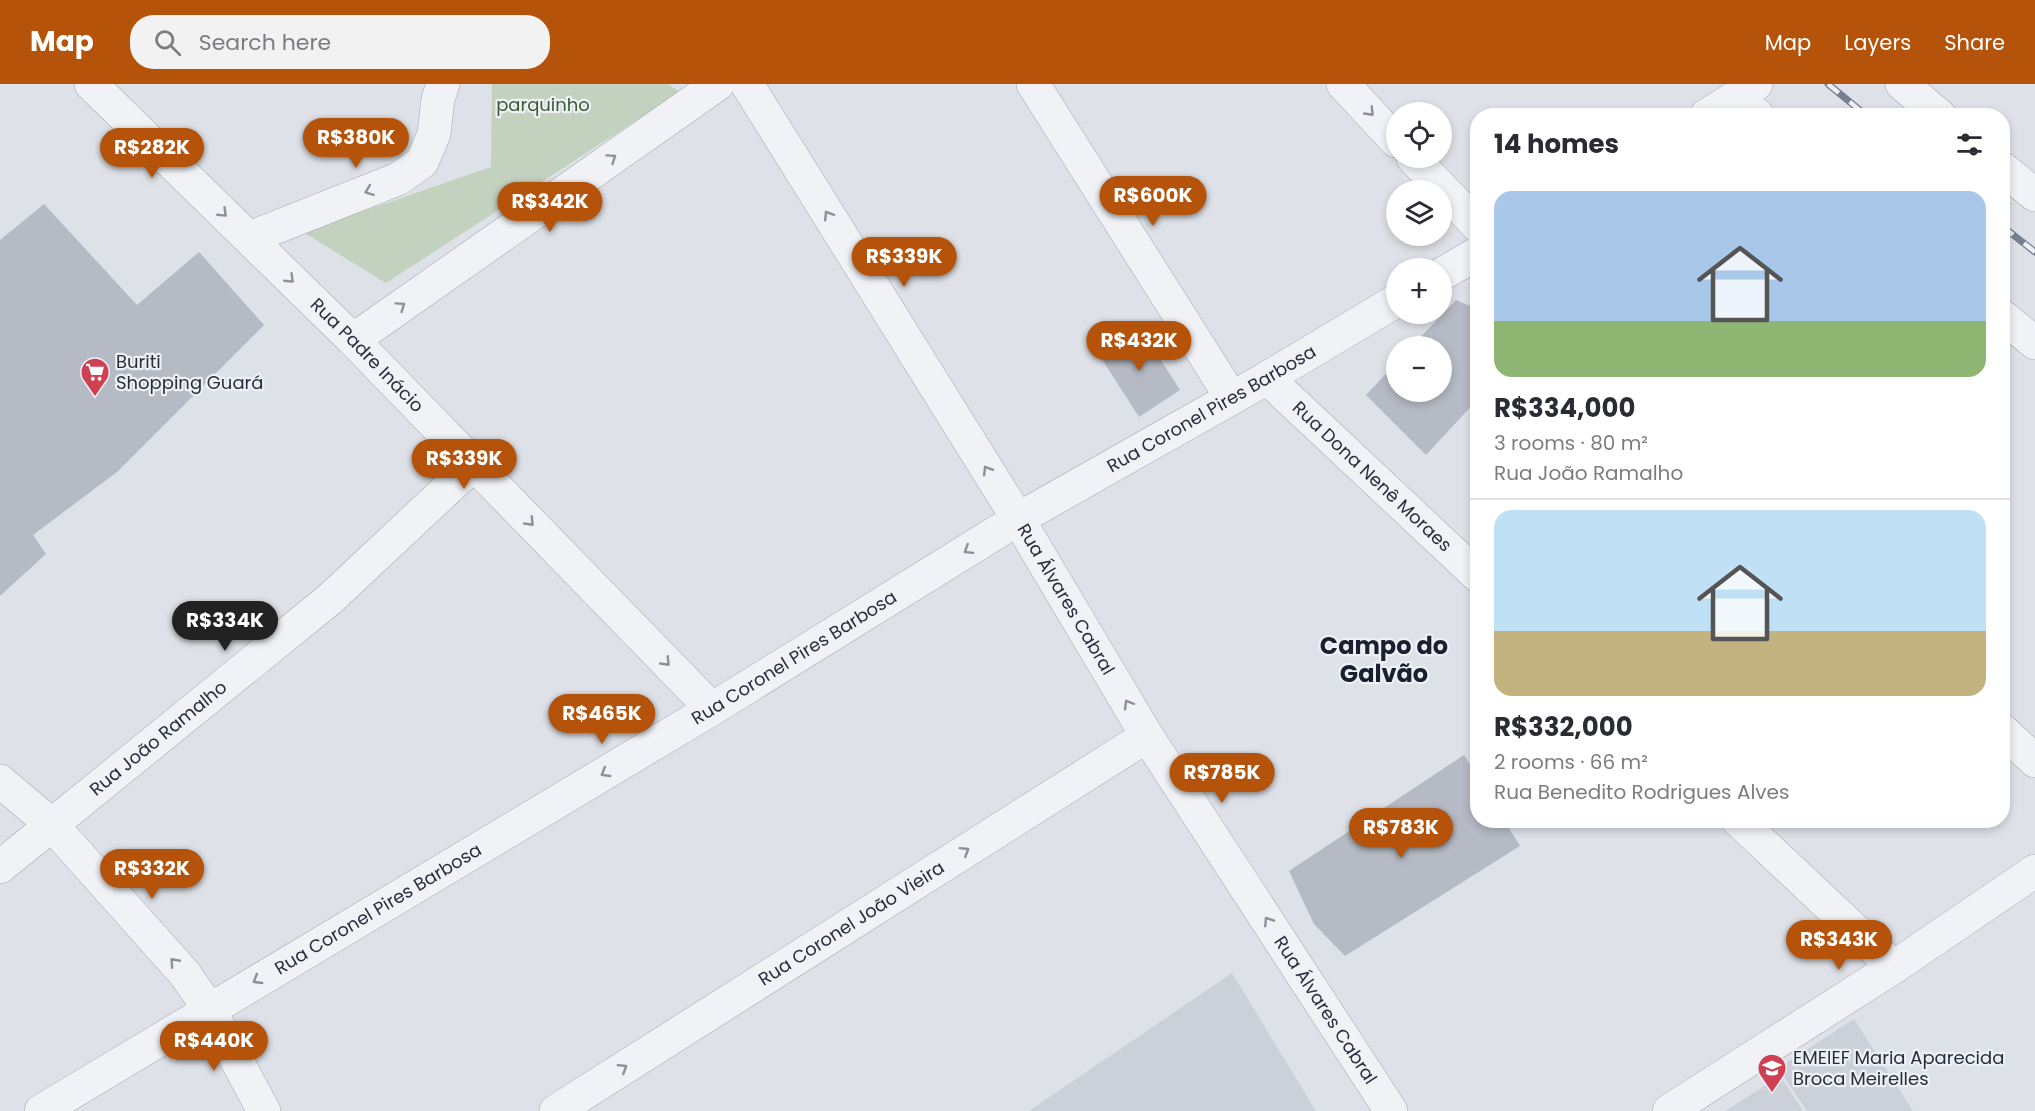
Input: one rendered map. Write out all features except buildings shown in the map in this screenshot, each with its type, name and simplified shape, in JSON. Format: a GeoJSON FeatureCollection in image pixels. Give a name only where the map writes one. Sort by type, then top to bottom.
{"type":"FeatureCollection","features":[{"type":"Feature","properties":{"kind":"street","name":"Rua Padre Inácio"},"geometry":{"type":"LineString","coordinates":[[91,84],[353,340],[712,710]]}},
{"type":"Feature","properties":{"kind":"street"},"geometry":{"type":"LineString","coordinates":[[249,238],[398,179],[422,162],[434,134],[438,99],[443,84]]}},
{"type":"Feature","properties":{"kind":"street"},"geometry":{"type":"LineString","coordinates":[[353,340],[718,84]]}},
{"type":"Feature","properties":{"kind":"street","name":"Rua Álvares Cabral"},"geometry":{"type":"LineString","coordinates":[[747,84],[1018,519],[1147,736],[1391,1111]]}},
{"type":"Feature","properties":{"kind":"street"},"geometry":{"type":"LineString","coordinates":[[1033,84],[1231,397]]}},
{"type":"Feature","properties":{"kind":"street"},"geometry":{"type":"LineString","coordinates":[[1342,84],[1386,130]]}},
{"type":"Feature","properties":{"kind":"street"},"geometry":{"type":"LineString","coordinates":[[1942,84],[1946,108]]}},
{"type":"Feature","properties":{"kind":"street"},"geometry":{"type":"LineString","coordinates":[[1904,86],[1930,108]]}},
{"type":"Feature","properties":{"kind":"street"},"geometry":{"type":"LineString","coordinates":[[1727,108],[1750,99]]}},
{"type":"Feature","properties":{"kind":"street"},"geometry":{"type":"LineString","coordinates":[[1423,168],[1470,218]]}},
{"type":"Feature","properties":{"kind":"street"},"geometry":{"type":"LineString","coordinates":[[2010,175],[2035,195]]}},
{"type":"Feature","properties":{"kind":"street"},"geometry":{"type":"LineString","coordinates":[[1452,268],[1470,258]]}},
{"type":"Feature","properties":{"kind":"street","name":"Rua Coronel Pires Barbosa"},"geometry":{"type":"LineString","coordinates":[[41,1111],[712,710],[1018,519],[1267,378],[1386,307]]}},
{"type":"Feature","properties":{"kind":"street"},"geometry":{"type":"LineString","coordinates":[[2010,323],[2035,343]]}},
{"type":"Feature","properties":{"kind":"street","name":"Rua Dona Nenê Moraes"},"geometry":{"type":"LineString","coordinates":[[1267,378],[1470,568]]}},
{"type":"Feature","properties":{"kind":"street","name":"Rua João Ramalho"},"geometry":{"type":"LineString","coordinates":[[0,867],[330,600],[474,464]]}},
{"type":"Feature","properties":{"kind":"street","name":"Rua Coronel João Vieira"},"geometry":{"type":"LineString","coordinates":[[556,1111],[596,1101],[1147,736]]}},
{"type":"Feature","properties":{"kind":"street"},"geometry":{"type":"LineString","coordinates":[[2010,738],[2035,761]]}},
{"type":"Feature","properties":{"kind":"street"},"geometry":{"type":"LineString","coordinates":[[0,781],[52,825],[185,974],[209,1009],[264,1111]]}},
{"type":"Feature","properties":{"kind":"street"},"geometry":{"type":"LineString","coordinates":[[1746,828],[1893,967]]}},
{"type":"Feature","properties":{"kind":"street"},"geometry":{"type":"LineString","coordinates":[[1670,1111],[1893,967],[2035,871]]}},
{"type":"Feature","properties":{"kind":"shaded area"},"geometry":{"type":"Polygon","coordinates":[[[1232,973],[1316,1111],[1029,1111],[1232,973]]]}},
{"type":"Feature","properties":{"kind":"shaded area"},"geometry":{"type":"Polygon","coordinates":[[[1854,1019],[1913,1111],[1807,1111],[1778,1068],[1854,1019]]]}},
{"type":"Feature","properties":{"kind":"shaded area","name":"EMEIEF Maria Aparecida Broca Meirelles"},"geometry":{"type":"Polygon","coordinates":[[[1780,1076],[1803,1111],[1725,1111],[1780,1076]]]}},
{"type":"Feature","properties":{"kind":"green space","name":"parquinho"},"geometry":{"type":"Polygon","coordinates":[[[492,84],[668,84],[680,92],[386,283],[303,232],[491,167],[492,84]]]}},
{"type":"Feature","properties":{"kind":"railway"},"geometry":{"type":"LineString","coordinates":[[1828,84],[1857,108]]}},
{"type":"Feature","properties":{"kind":"railway"},"geometry":{"type":"LineString","coordinates":[[2010,232],[2035,252]]}},
{"type":"Feature","properties":{"kind":"place","name":"Buriti Shopping Guará"},"geometry":{"type":"Point","coordinates":[95,398]}},
{"type":"Feature","properties":{"kind":"place","name":"EMEIEF Maria Aparecida Broca Meirelles"},"geometry":{"type":"Point","coordinates":[1772,1094]}},
{"type":"Feature","properties":{"kind":"district","name":"Campo do Galvão"},"geometry":{"type":"Point","coordinates":[1384,660]}}]}
